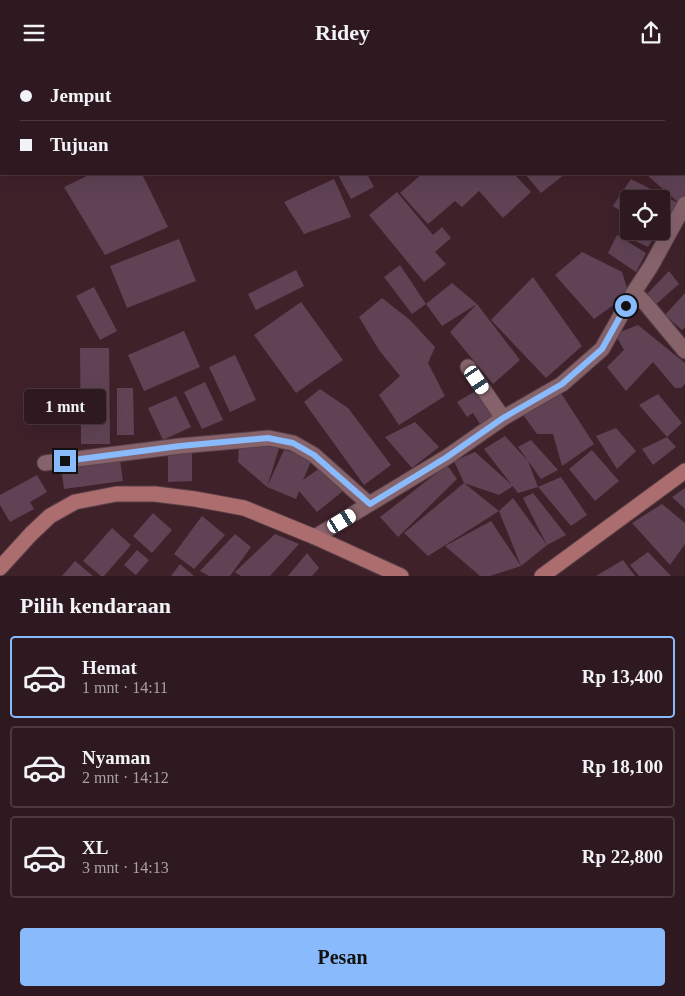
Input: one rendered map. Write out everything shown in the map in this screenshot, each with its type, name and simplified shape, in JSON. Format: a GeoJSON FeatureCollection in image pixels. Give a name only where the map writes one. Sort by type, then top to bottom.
{"type":"FeatureCollection","features":[{"type":"Feature","properties":{"kind":"main road"},"geometry":{"type":"LineString","coordinates":[[542,576],[685,471]]}},
{"type":"Feature","properties":{"kind":"main road"},"geometry":{"type":"LineString","coordinates":[[0,568],[50,516],[75,502],[116,494],[155,493],[244,508],[315,537],[401,576]]}},
{"type":"Feature","properties":{"kind":"street"},"geometry":{"type":"LineString","coordinates":[[315,537],[447,457],[503,418],[562,384],[602,349],[639,297],[651,266],[685,204]]}},
{"type":"Feature","properties":{"kind":"street"},"geometry":{"type":"LineString","coordinates":[[639,297],[685,351]]}},
{"type":"Feature","properties":{"kind":"street"},"geometry":{"type":"LineString","coordinates":[[468,367],[503,418]]}},
{"type":"Feature","properties":{"kind":"street"},"geometry":{"type":"LineString","coordinates":[[45,463],[180,446],[268,438],[293,443],[314,455],[370,504]]}},
{"type":"Feature","properties":{"kind":"building"},"geometry":{"type":"Polygon","coordinates":[[[89,175],[142,175],[168,227],[105,255],[64,187],[89,175]]]}},
{"type":"Feature","properties":{"kind":"building"},"geometry":{"type":"Polygon","coordinates":[[[340,175],[368,175],[374,187],[351,199],[340,175]]]}},
{"type":"Feature","properties":{"kind":"building"},"geometry":{"type":"Polygon","coordinates":[[[421,175],[515,175],[531,192],[503,218],[479,191],[462,207],[455,201],[428,224],[400,193],[421,175]]]}},
{"type":"Feature","properties":{"kind":"building"},"geometry":{"type":"Polygon","coordinates":[[[526,175],[564,175],[541,193],[526,175]]]}},
{"type":"Feature","properties":{"kind":"building"},"geometry":{"type":"Polygon","coordinates":[[[647,175],[685,175],[685,195],[680,204],[670,195],[670,190],[664,190],[647,175]]]}},
{"type":"Feature","properties":{"kind":"building"},"geometry":{"type":"Polygon","coordinates":[[[334,179],[351,217],[304,234],[284,202],[334,179]]]}},
{"type":"Feature","properties":{"kind":"building"},"geometry":{"type":"Polygon","coordinates":[[[631,179],[653,190],[624,190],[631,179]]]}},
{"type":"Feature","properties":{"kind":"building"},"geometry":{"type":"Polygon","coordinates":[[[397,192],[433,235],[442,227],[451,238],[435,252],[446,264],[424,282],[369,215],[397,192]]]}},
{"type":"Feature","properties":{"kind":"building"},"geometry":{"type":"Polygon","coordinates":[[[620,196],[620,210],[613,206],[620,196]]]}},
{"type":"Feature","properties":{"kind":"building"},"geometry":{"type":"Polygon","coordinates":[[[670,199],[680,204],[670,223],[670,199]]]}},
{"type":"Feature","properties":{"kind":"building"},"geometry":{"type":"Polygon","coordinates":[[[617,235],[620,237],[620,240],[625,240],[646,253],[636,272],[608,253],[617,235]]]}},
{"type":"Feature","properties":{"kind":"building"},"geometry":{"type":"Polygon","coordinates":[[[179,239],[196,281],[127,308],[110,266],[179,239]]]}},
{"type":"Feature","properties":{"kind":"building"},"geometry":{"type":"Polygon","coordinates":[[[633,240],[652,240],[648,247],[633,240]]]}},
{"type":"Feature","properties":{"kind":"building"},"geometry":{"type":"Polygon","coordinates":[[[582,252],[622,272],[629,294],[594,319],[555,275],[582,252]]]}},
{"type":"Feature","properties":{"kind":"building"},"geometry":{"type":"Polygon","coordinates":[[[400,265],[426,304],[412,314],[384,277],[400,265]]]}},
{"type":"Feature","properties":{"kind":"building"},"geometry":{"type":"Polygon","coordinates":[[[296,270],[304,286],[256,310],[248,294],[296,270]]]}},
{"type":"Feature","properties":{"kind":"building"},"geometry":{"type":"Polygon","coordinates":[[[669,271],[679,284],[653,307],[647,294],[669,271]]]}},
{"type":"Feature","properties":{"kind":"building"},"geometry":{"type":"Polygon","coordinates":[[[533,277],[582,346],[546,378],[491,320],[533,277]]]}},
{"type":"Feature","properties":{"kind":"building"},"geometry":{"type":"Polygon","coordinates":[[[452,283],[477,304],[442,326],[426,304],[452,283]]]}},
{"type":"Feature","properties":{"kind":"building"},"geometry":{"type":"Polygon","coordinates":[[[94,287],[117,331],[100,340],[76,296],[94,287]]]}},
{"type":"Feature","properties":{"kind":"building"},"geometry":{"type":"Polygon","coordinates":[[[685,293],[685,327],[682,330],[665,315],[685,293]]]}},
{"type":"Feature","properties":{"kind":"building"},"geometry":{"type":"Polygon","coordinates":[[[382,298],[410,320],[435,347],[428,363],[445,396],[399,425],[379,395],[400,376],[379,350],[359,317],[382,298]]]}},
{"type":"Feature","properties":{"kind":"building"},"geometry":{"type":"Polygon","coordinates":[[[301,302],[343,360],[296,393],[254,335],[301,302]]]}},
{"type":"Feature","properties":{"kind":"building"},"geometry":{"type":"Polygon","coordinates":[[[477,304],[520,360],[493,384],[450,332],[477,304]]]}},
{"type":"Feature","properties":{"kind":"building"},"geometry":{"type":"Polygon","coordinates":[[[638,325],[685,363],[685,384],[681,388],[675,388],[653,362],[626,391],[607,367],[624,350],[615,334],[638,325]]]}},
{"type":"Feature","properties":{"kind":"building"},"geometry":{"type":"Polygon","coordinates":[[[184,331],[200,367],[144,391],[128,355],[184,331]]]}},
{"type":"Feature","properties":{"kind":"building"},"geometry":{"type":"Polygon","coordinates":[[[80,348],[109,348],[110,444],[81,444],[80,348]]]}},
{"type":"Feature","properties":{"kind":"building"},"geometry":{"type":"Polygon","coordinates":[[[235,355],[256,400],[230,412],[209,367],[235,355]]]}},
{"type":"Feature","properties":{"kind":"building"},"geometry":{"type":"Polygon","coordinates":[[[205,382],[223,420],[202,429],[184,392],[205,382]]]}},
{"type":"Feature","properties":{"kind":"building"},"geometry":{"type":"Polygon","coordinates":[[[117,388],[133,388],[134,435],[117,435],[117,388]]]}},
{"type":"Feature","properties":{"kind":"building"},"geometry":{"type":"Polygon","coordinates":[[[320,389],[348,408],[391,465],[364,485],[304,402],[320,389]]]}},
{"type":"Feature","properties":{"kind":"building"},"geometry":{"type":"Polygon","coordinates":[[[479,389],[495,414],[480,424],[473,413],[467,417],[457,402],[479,389]]]}},
{"type":"Feature","properties":{"kind":"building"},"geometry":{"type":"Polygon","coordinates":[[[559,390],[594,444],[562,466],[553,434],[537,434],[521,412],[559,390]]]}},
{"type":"Feature","properties":{"kind":"building"},"geometry":{"type":"Polygon","coordinates":[[[658,394],[682,423],[667,437],[639,405],[658,394]]]}},
{"type":"Feature","properties":{"kind":"building"},"geometry":{"type":"Polygon","coordinates":[[[176,396],[191,427],[163,440],[148,408],[176,396]]]}},
{"type":"Feature","properties":{"kind":"building"},"geometry":{"type":"Polygon","coordinates":[[[415,422],[439,447],[412,468],[385,437],[415,422]]]}},
{"type":"Feature","properties":{"kind":"building"},"geometry":{"type":"Polygon","coordinates":[[[616,428],[636,451],[617,469],[596,436],[616,428]]]}},
{"type":"Feature","properties":{"kind":"building"},"geometry":{"type":"Polygon","coordinates":[[[505,436],[528,461],[538,487],[518,493],[484,449],[505,436]]]}},
{"type":"Feature","properties":{"kind":"building"},"geometry":{"type":"Polygon","coordinates":[[[667,437],[676,447],[653,465],[642,449],[667,437]]]}},
{"type":"Feature","properties":{"kind":"building"},"geometry":{"type":"Polygon","coordinates":[[[531,440],[558,470],[541,479],[518,447],[531,440]]]}},
{"type":"Feature","properties":{"kind":"building"},"geometry":{"type":"Polygon","coordinates":[[[239,445],[280,445],[267,487],[238,462],[239,445]]]}},
{"type":"Feature","properties":{"kind":"building"},"geometry":{"type":"Polygon","coordinates":[[[284,450],[313,457],[303,480],[320,468],[343,491],[317,512],[299,491],[296,499],[267,487],[284,450]]]}},
{"type":"Feature","properties":{"kind":"building"},"geometry":{"type":"Polygon","coordinates":[[[592,450],[619,481],[595,501],[569,469],[592,450]]]}},
{"type":"Feature","properties":{"kind":"building"},"geometry":{"type":"Polygon","coordinates":[[[168,451],[192,451],[192,481],[168,482],[168,451]]]}},
{"type":"Feature","properties":{"kind":"building"},"geometry":{"type":"Polygon","coordinates":[[[475,452],[513,486],[499,495],[464,483],[454,461],[475,452]]]}},
{"type":"Feature","properties":{"kind":"building"},"geometry":{"type":"Polygon","coordinates":[[[120,460],[123,481],[64,489],[61,467],[120,460]]]}},
{"type":"Feature","properties":{"kind":"building"},"geometry":{"type":"Polygon","coordinates":[[[447,465],[457,479],[398,537],[380,517],[447,465]]]}},
{"type":"Feature","properties":{"kind":"building"},"geometry":{"type":"Polygon","coordinates":[[[37,475],[47,492],[30,502],[34,509],[10,522],[0,505],[0,495],[37,475]]]}},
{"type":"Feature","properties":{"kind":"building"},"geometry":{"type":"Polygon","coordinates":[[[561,477],[587,515],[571,526],[538,487],[561,477]]]}},
{"type":"Feature","properties":{"kind":"building"},"geometry":{"type":"Polygon","coordinates":[[[464,483],[499,511],[428,556],[404,533],[464,483]]]}},
{"type":"Feature","properties":{"kind":"building"},"geometry":{"type":"Polygon","coordinates":[[[685,488],[685,509],[672,497],[685,488]]]}},
{"type":"Feature","properties":{"kind":"building"},"geometry":{"type":"Polygon","coordinates":[[[533,493],[566,535],[547,545],[523,498],[533,493]]]}},
{"type":"Feature","properties":{"kind":"building"},"geometry":{"type":"Polygon","coordinates":[[[513,498],[547,545],[521,566],[499,511],[513,498]]]}},
{"type":"Feature","properties":{"kind":"building"},"geometry":{"type":"Polygon","coordinates":[[[662,504],[685,523],[685,544],[670,565],[632,523],[662,504]]]}},
{"type":"Feature","properties":{"kind":"building"},"geometry":{"type":"Polygon","coordinates":[[[153,513],[172,530],[152,553],[133,536],[153,513]]]}},
{"type":"Feature","properties":{"kind":"building"},"geometry":{"type":"Polygon","coordinates":[[[202,516],[225,535],[194,569],[174,554],[202,516]]]}},
{"type":"Feature","properties":{"kind":"building"},"geometry":{"type":"Polygon","coordinates":[[[491,521],[521,566],[490,576],[480,576],[445,546],[491,521]]]}},
{"type":"Feature","properties":{"kind":"building"},"geometry":{"type":"Polygon","coordinates":[[[112,528],[131,545],[104,576],[101,576],[83,561],[112,528]]]}},
{"type":"Feature","properties":{"kind":"building"},"geometry":{"type":"Polygon","coordinates":[[[235,534],[251,547],[230,576],[209,576],[200,571],[235,534]]]}},
{"type":"Feature","properties":{"kind":"building"},"geometry":{"type":"Polygon","coordinates":[[[275,534],[299,544],[270,576],[241,576],[235,572],[275,534]]]}},
{"type":"Feature","properties":{"kind":"building"},"geometry":{"type":"Polygon","coordinates":[[[137,550],[149,560],[136,575],[124,565],[137,550]]]}},
{"type":"Feature","properties":{"kind":"building"},"geometry":{"type":"Polygon","coordinates":[[[648,552],[671,576],[639,576],[630,565],[648,552]]]}},
{"type":"Feature","properties":{"kind":"building"},"geometry":{"type":"Polygon","coordinates":[[[307,553],[319,568],[312,576],[288,576],[307,553]]]}},
{"type":"Feature","properties":{"kind":"building"},"geometry":{"type":"Polygon","coordinates":[[[623,560],[635,576],[596,576],[623,560]]]}},
{"type":"Feature","properties":{"kind":"building"},"geometry":{"type":"Polygon","coordinates":[[[75,561],[93,576],[62,576],[75,561]]]}},
{"type":"Feature","properties":{"kind":"building"},"geometry":{"type":"Polygon","coordinates":[[[180,564],[194,576],[171,576],[180,564]]]}},
{"type":"Feature","properties":{"kind":"route"},"geometry":{"type":"LineString","coordinates":[[65,461],[180,446],[268,438],[293,443],[314,455],[370,504],[447,457],[503,418],[562,384],[602,349],[626,306]]}}]}
